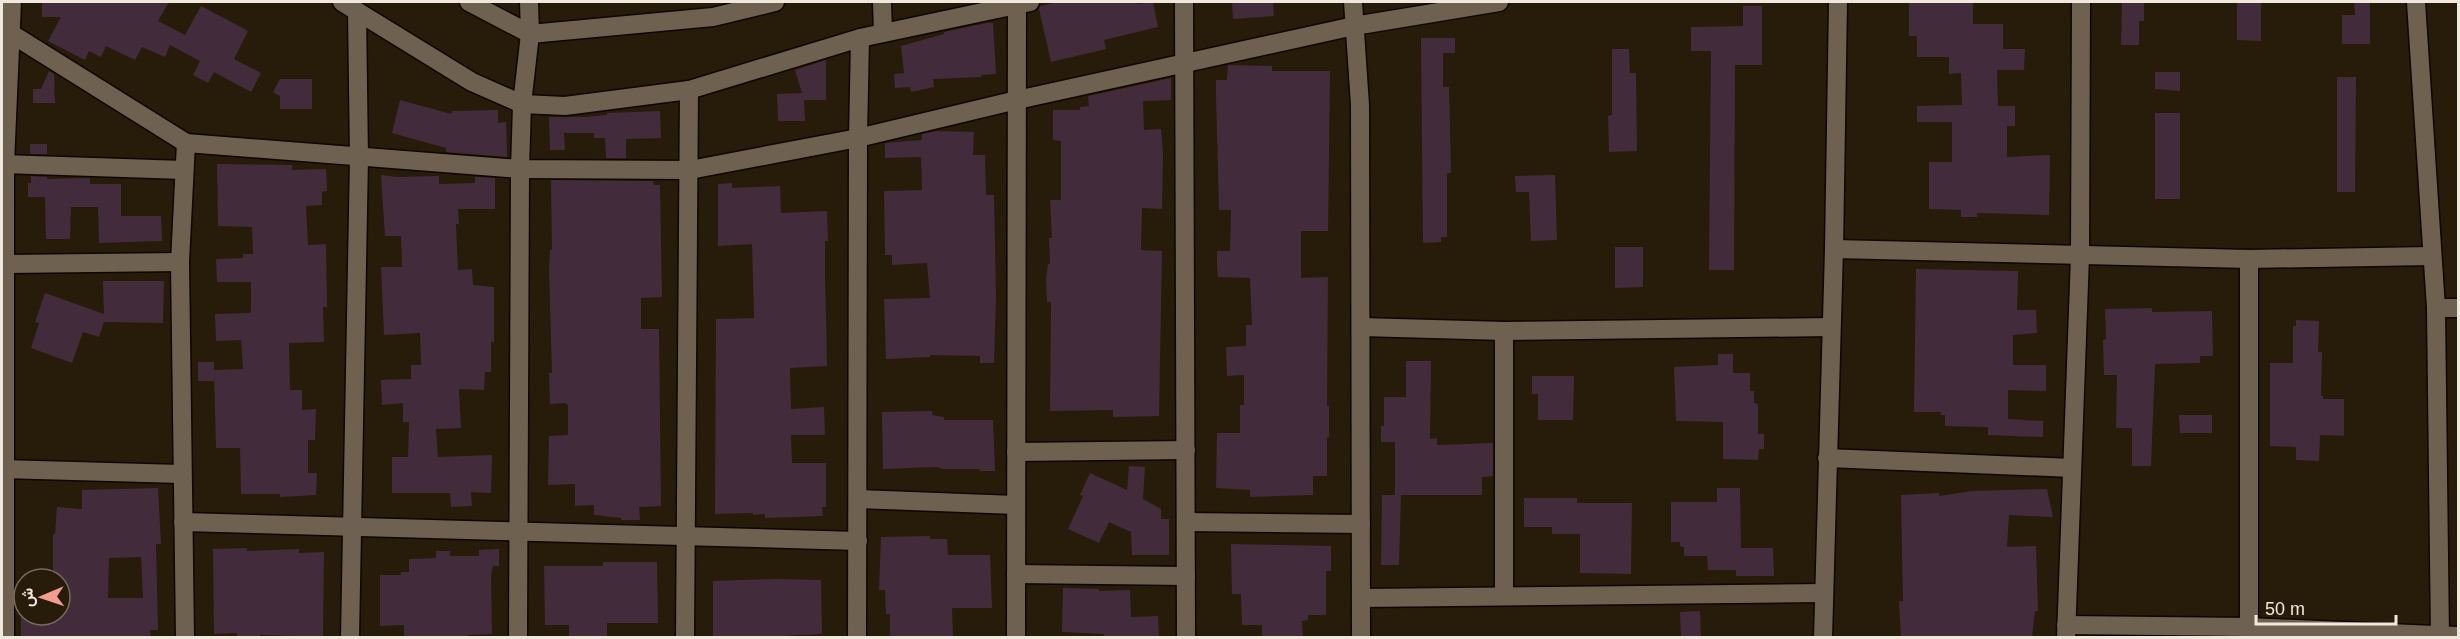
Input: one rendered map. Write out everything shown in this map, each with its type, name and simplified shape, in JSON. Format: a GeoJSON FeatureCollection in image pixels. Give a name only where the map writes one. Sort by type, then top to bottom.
{"type":"FeatureCollection","features":[{"type":"Feature","properties":{"kind":"street"},"geometry":{"type":"LineString","coordinates":[[5,638],[3,469],[6,264],[3,164],[12,2]]}},
{"type":"Feature","properties":{"kind":"street"},"geometry":{"type":"LineString","coordinates":[[469,2],[530,34],[774,2]]}},
{"type":"Feature","properties":{"kind":"street"},"geometry":{"type":"LineString","coordinates":[[518,638],[520,169],[522,104],[530,34],[529,2]]}},
{"type":"Feature","properties":{"kind":"street"},"geometry":{"type":"LineString","coordinates":[[882,2],[883,33]]}},
{"type":"Feature","properties":{"kind":"street"},"geometry":{"type":"LineString","coordinates":[[1184,2],[1186,638]]}},
{"type":"Feature","properties":{"kind":"street"},"geometry":{"type":"LineString","coordinates":[[1353,2],[1360,105],[1361,638]]}},
{"type":"Feature","properties":{"kind":"street"},"geometry":{"type":"LineString","coordinates":[[10,33],[186,144],[520,169],[690,170],[858,138],[1017,99],[1354,26],[1498,2]]}},
{"type":"Feature","properties":{"kind":"street"},"geometry":{"type":"LineString","coordinates":[[1823,638],[1834,249],[1838,2]]}},
{"type":"Feature","properties":{"kind":"street"},"geometry":{"type":"LineString","coordinates":[[2081,2],[2080,256],[2066,631],[2458,636]]}},
{"type":"Feature","properties":{"kind":"street"},"geometry":{"type":"LineString","coordinates":[[2416,2],[2436,308],[2440,637]]}},
{"type":"Feature","properties":{"kind":"street"},"geometry":{"type":"LineString","coordinates":[[350,6],[472,82],[522,104],[565,106],[689,90],[860,38],[1024,3],[1017,99],[1016,638]]}},
{"type":"Feature","properties":{"kind":"street"},"geometry":{"type":"LineString","coordinates":[[350,6],[359,158],[350,638]]}},
{"type":"Feature","properties":{"kind":"street"},"geometry":{"type":"LineString","coordinates":[[856,638],[860,38]]}},
{"type":"Feature","properties":{"kind":"street"},"geometry":{"type":"LineString","coordinates":[[685,638],[689,90]]}},
{"type":"Feature","properties":{"kind":"street"},"geometry":{"type":"LineString","coordinates":[[185,638],[181,474],[180,262],[186,144]]}},
{"type":"Feature","properties":{"kind":"street"},"geometry":{"type":"LineString","coordinates":[[3,164],[184,170]]}},
{"type":"Feature","properties":{"kind":"street"},"geometry":{"type":"LineString","coordinates":[[1834,249],[2249,259],[2432,256]]}},
{"type":"Feature","properties":{"kind":"street"},"geometry":{"type":"LineString","coordinates":[[2249,259],[2249,632]]}},
{"type":"Feature","properties":{"kind":"street"},"geometry":{"type":"LineString","coordinates":[[6,264],[180,262]]}},
{"type":"Feature","properties":{"kind":"street"},"geometry":{"type":"LineString","coordinates":[[2436,308],[2458,308]]}},
{"type":"Feature","properties":{"kind":"street"},"geometry":{"type":"LineString","coordinates":[[1361,327],[1504,331],[1830,327]]}},
{"type":"Feature","properties":{"kind":"street"},"geometry":{"type":"LineString","coordinates":[[1504,331],[1504,596]]}},
{"type":"Feature","properties":{"kind":"street"},"geometry":{"type":"LineString","coordinates":[[1016,452],[1186,450]]}},
{"type":"Feature","properties":{"kind":"street"},"geometry":{"type":"LineString","coordinates":[[1827,458],[2072,468]]}},
{"type":"Feature","properties":{"kind":"street"},"geometry":{"type":"LineString","coordinates":[[3,469],[181,474]]}},
{"type":"Feature","properties":{"kind":"street"},"geometry":{"type":"LineString","coordinates":[[858,499],[1016,505]]}},
{"type":"Feature","properties":{"kind":"street"},"geometry":{"type":"LineString","coordinates":[[183,522],[858,541]]}},
{"type":"Feature","properties":{"kind":"street"},"geometry":{"type":"LineString","coordinates":[[1186,522],[1361,524]]}},
{"type":"Feature","properties":{"kind":"street"},"geometry":{"type":"LineString","coordinates":[[1016,574],[1186,576]]}},
{"type":"Feature","properties":{"kind":"street"},"geometry":{"type":"LineString","coordinates":[[1361,598],[1824,593]]}},
{"type":"Feature","properties":{"kind":"building"},"geometry":{"type":"Polygon","coordinates":[[[42,2],[169,2],[158,21],[185,35],[201,6],[248,31],[234,59],[261,73],[251,92],[214,72],[208,83],[193,75],[200,61],[170,45],[165,57],[142,47],[135,60],[106,46],[101,57],[89,51],[85,60],[48,41],[61,17],[42,17],[42,2]]]}},
{"type":"Feature","properties":{"kind":"building"},"geometry":{"type":"Polygon","coordinates":[[[1059,2],[1137,2],[1137,4],[1153,2],[1158,27],[1104,40],[1106,49],[1051,62],[1039,9],[1040,6],[1059,2]]]}},
{"type":"Feature","properties":{"kind":"building"},"geometry":{"type":"Polygon","coordinates":[[[1232,2],[1273,2],[1274,16],[1233,19],[1232,2]]]}},
{"type":"Feature","properties":{"kind":"building"},"geometry":{"type":"Polygon","coordinates":[[[1909,2],[1973,2],[1973,24],[2003,24],[2003,49],[2025,49],[2024,70],[1997,70],[1998,106],[2015,106],[2015,126],[2007,126],[2007,157],[2050,155],[2049,215],[1977,213],[1977,217],[1961,217],[1961,210],[1929,209],[1929,162],[1952,162],[1952,122],[1917,122],[1917,106],[1962,105],[1961,73],[1949,74],[1949,57],[1917,57],[1917,36],[1909,36],[1909,2]]]}},
{"type":"Feature","properties":{"kind":"building"},"geometry":{"type":"Polygon","coordinates":[[[2122,2],[2144,2],[2144,21],[2139,21],[2139,45],[2121,45],[2122,2]]]}},
{"type":"Feature","properties":{"kind":"building"},"geometry":{"type":"Polygon","coordinates":[[[2237,2],[2261,2],[2261,41],[2237,40],[2237,2]]]}},
{"type":"Feature","properties":{"kind":"building"},"geometry":{"type":"Polygon","coordinates":[[[2354,2],[2370,2],[2370,44],[2342,44],[2342,15],[2355,15],[2354,2]]]}},
{"type":"Feature","properties":{"kind":"building"},"geometry":{"type":"Polygon","coordinates":[[[1743,6],[1762,6],[1762,65],[1735,65],[1734,270],[1709,270],[1711,51],[1691,51],[1691,27],[1743,26],[1743,6]]]}},
{"type":"Feature","properties":{"kind":"building"},"geometry":{"type":"Polygon","coordinates":[[[993,23],[996,74],[981,75],[981,77],[933,79],[934,87],[911,92],[910,87],[895,88],[894,74],[904,73],[901,46],[944,34],[944,32],[993,23]]]}},
{"type":"Feature","properties":{"kind":"building"},"geometry":{"type":"Polygon","coordinates":[[[1421,38],[1455,38],[1455,53],[1443,53],[1443,87],[1449,87],[1451,173],[1447,173],[1447,237],[1441,237],[1441,242],[1423,243],[1421,38]]]}},
{"type":"Feature","properties":{"kind":"building"},"geometry":{"type":"Polygon","coordinates":[[[1612,49],[1629,49],[1630,73],[1636,73],[1637,151],[1609,152],[1608,116],[1612,115],[1612,49]]]}},
{"type":"Feature","properties":{"kind":"building"},"geometry":{"type":"Polygon","coordinates":[[[826,60],[826,100],[804,100],[805,121],[778,121],[777,94],[802,93],[795,70],[826,60]]]}},
{"type":"Feature","properties":{"kind":"building"},"geometry":{"type":"Polygon","coordinates":[[[1228,65],[1272,66],[1272,71],[1330,71],[1328,231],[1301,231],[1301,278],[1328,277],[1327,406],[1329,406],[1329,437],[1327,437],[1327,476],[1313,476],[1313,495],[1250,497],[1250,490],[1216,488],[1217,433],[1240,433],[1240,405],[1244,405],[1244,375],[1227,376],[1226,347],[1246,346],[1246,325],[1252,325],[1250,278],[1218,277],[1217,251],[1230,251],[1231,210],[1219,210],[1216,80],[1227,80],[1228,65]]]}},
{"type":"Feature","properties":{"kind":"building"},"geometry":{"type":"Polygon","coordinates":[[[49,71],[54,74],[55,103],[33,103],[33,89],[41,89],[49,71]]]}},
{"type":"Feature","properties":{"kind":"building"},"geometry":{"type":"Polygon","coordinates":[[[2155,72],[2180,72],[2180,91],[2155,89],[2155,72]]]}},
{"type":"Feature","properties":{"kind":"building"},"geometry":{"type":"Polygon","coordinates":[[[2337,77],[2356,77],[2355,192],[2337,192],[2337,77]]]}},
{"type":"Feature","properties":{"kind":"building"},"geometry":{"type":"Polygon","coordinates":[[[1171,78],[1171,100],[1143,101],[1144,130],[1161,129],[1163,153],[1162,209],[1142,208],[1141,250],[1162,251],[1159,416],[1113,417],[1113,410],[1050,411],[1051,302],[1047,302],[1046,279],[1048,264],[1050,264],[1049,238],[1052,238],[1050,200],[1061,200],[1061,141],[1053,140],[1053,110],[1080,110],[1080,107],[1089,106],[1088,96],[1171,78]]]}},
{"type":"Feature","properties":{"kind":"building"},"geometry":{"type":"Polygon","coordinates":[[[280,79],[312,79],[312,109],[280,109],[280,96],[273,92],[280,79]]]}},
{"type":"Feature","properties":{"kind":"building"},"geometry":{"type":"Polygon","coordinates":[[[400,100],[451,114],[452,111],[498,110],[498,123],[506,122],[507,157],[446,152],[446,148],[392,133],[400,100]]]}},
{"type":"Feature","properties":{"kind":"building"},"geometry":{"type":"Polygon","coordinates":[[[660,111],[661,138],[626,139],[626,158],[606,158],[605,138],[594,138],[594,133],[564,133],[565,150],[550,150],[549,117],[584,117],[607,115],[607,113],[660,111]]]}},
{"type":"Feature","properties":{"kind":"building"},"geometry":{"type":"Polygon","coordinates":[[[2155,113],[2180,113],[2180,199],[2155,199],[2155,113]]]}},
{"type":"Feature","properties":{"kind":"building"},"geometry":{"type":"Polygon","coordinates":[[[937,131],[974,132],[973,155],[985,155],[986,195],[994,195],[996,296],[994,363],[980,363],[980,356],[930,355],[930,357],[886,359],[884,299],[930,298],[927,263],[892,265],[892,255],[885,255],[884,191],[922,190],[921,157],[885,158],[885,143],[922,140],[922,134],[937,131]]]}},
{"type":"Feature","properties":{"kind":"building"},"geometry":{"type":"Polygon","coordinates":[[[30,144],[47,144],[47,154],[30,154],[30,144]]]}},
{"type":"Feature","properties":{"kind":"building"},"geometry":{"type":"Polygon","coordinates":[[[217,164],[292,165],[292,170],[326,169],[327,191],[322,192],[322,205],[306,206],[308,245],[326,244],[327,307],[323,307],[324,342],[289,343],[290,390],[302,390],[302,410],[316,409],[315,440],[308,440],[308,473],[317,473],[316,495],[280,497],[280,494],[241,494],[240,448],[216,448],[214,370],[243,369],[241,340],[216,341],[215,314],[250,313],[251,282],[217,282],[216,259],[243,258],[243,254],[253,254],[252,227],[218,226],[217,164]]]}},
{"type":"Feature","properties":{"kind":"building"},"geometry":{"type":"Polygon","coordinates":[[[381,175],[439,176],[439,184],[475,183],[475,177],[495,178],[495,209],[458,209],[459,224],[456,224],[458,270],[472,269],[473,285],[494,287],[494,342],[491,342],[491,372],[485,372],[484,390],[459,389],[461,428],[436,429],[438,457],[492,455],[491,493],[471,492],[472,506],[451,507],[450,493],[392,493],[392,457],[408,457],[409,422],[403,422],[403,403],[382,405],[381,380],[411,379],[411,365],[421,365],[420,333],[384,335],[381,267],[402,267],[401,236],[385,236],[381,175]]]}},
{"type":"Feature","properties":{"kind":"building"},"geometry":{"type":"Polygon","coordinates":[[[1555,175],[1557,240],[1531,241],[1529,192],[1516,192],[1515,176],[1555,175]]]}},
{"type":"Feature","properties":{"kind":"building"},"geometry":{"type":"Polygon","coordinates":[[[31,176],[47,177],[47,179],[90,178],[90,184],[121,184],[121,216],[161,216],[162,241],[99,243],[98,207],[71,207],[70,239],[46,239],[45,197],[28,197],[28,183],[31,183],[31,176]]]}},
{"type":"Feature","properties":{"kind":"building"},"geometry":{"type":"Polygon","coordinates":[[[551,180],[653,181],[654,185],[660,185],[662,297],[641,298],[641,329],[659,329],[661,506],[639,507],[640,520],[621,520],[621,518],[594,515],[594,505],[575,506],[575,484],[548,485],[549,436],[568,435],[568,405],[565,403],[550,404],[549,373],[552,373],[549,269],[550,250],[552,250],[551,180]]]}},
{"type":"Feature","properties":{"kind":"building"},"geometry":{"type":"Polygon","coordinates":[[[732,183],[732,188],[780,186],[781,213],[827,211],[828,241],[825,241],[825,274],[827,366],[790,368],[791,409],[824,407],[825,435],[791,435],[792,463],[826,463],[826,507],[822,507],[823,516],[765,518],[765,514],[753,515],[753,513],[715,514],[716,319],[754,318],[752,244],[718,246],[718,184],[732,183]]]}},
{"type":"Feature","properties":{"kind":"building"},"geometry":{"type":"Polygon","coordinates":[[[1615,247],[1643,247],[1643,287],[1615,288],[1615,247]]]}},
{"type":"Feature","properties":{"kind":"building"},"geometry":{"type":"Polygon","coordinates":[[[1916,269],[2018,271],[2017,310],[2036,310],[2037,333],[2013,335],[2013,365],[2046,365],[2046,391],[2008,390],[2008,419],[2043,421],[2043,437],[1988,435],[1988,427],[1945,426],[1945,415],[1940,415],[1941,412],[1914,412],[1916,269]]]}},
{"type":"Feature","properties":{"kind":"building"},"geometry":{"type":"Polygon","coordinates":[[[103,281],[164,281],[163,323],[104,322],[99,337],[83,332],[72,363],[31,348],[39,323],[35,322],[45,293],[104,314],[103,281]]]}},
{"type":"Feature","properties":{"kind":"building"},"geometry":{"type":"Polygon","coordinates":[[[2152,308],[2152,312],[2212,311],[2213,356],[2200,356],[2200,363],[2155,364],[2151,466],[2132,466],[2132,428],[2116,428],[2117,375],[2104,375],[2105,309],[2152,308]]]}},
{"type":"Feature","properties":{"kind":"building"},"geometry":{"type":"Polygon","coordinates":[[[2296,320],[2319,321],[2318,352],[2322,352],[2321,396],[2323,399],[2344,399],[2344,436],[2320,435],[2319,461],[2296,460],[2296,447],[2270,446],[2270,363],[2293,363],[2293,326],[2296,326],[2296,320]]]}},
{"type":"Feature","properties":{"kind":"building"},"geometry":{"type":"Polygon","coordinates":[[[1718,354],[1733,354],[1733,373],[1750,373],[1750,391],[1754,391],[1754,403],[1758,404],[1758,434],[1764,434],[1764,449],[1759,449],[1758,460],[1723,459],[1723,422],[1676,421],[1674,367],[1718,365],[1718,354]]]}},
{"type":"Feature","properties":{"kind":"building"},"geometry":{"type":"Polygon","coordinates":[[[1406,361],[1431,361],[1430,439],[1437,438],[1437,445],[1493,443],[1493,476],[1482,477],[1482,495],[1395,495],[1395,442],[1381,442],[1381,426],[1384,426],[1384,397],[1406,397],[1406,361]]]}},
{"type":"Feature","properties":{"kind":"building"},"geometry":{"type":"Polygon","coordinates":[[[198,362],[214,362],[214,381],[198,381],[198,362]]]}},
{"type":"Feature","properties":{"kind":"building"},"geometry":{"type":"Polygon","coordinates":[[[1532,376],[1574,376],[1573,420],[1538,420],[1538,394],[1532,394],[1532,376]]]}},
{"type":"Feature","properties":{"kind":"building"},"geometry":{"type":"Polygon","coordinates":[[[932,411],[932,415],[944,417],[944,420],[993,420],[995,471],[937,467],[883,469],[882,412],[932,411]]]}},
{"type":"Feature","properties":{"kind":"building"},"geometry":{"type":"Polygon","coordinates":[[[2179,415],[2212,415],[2212,433],[2180,433],[2179,415]]]}},
{"type":"Feature","properties":{"kind":"building"},"geometry":{"type":"Polygon","coordinates":[[[1129,466],[1145,467],[1143,499],[1161,509],[1161,519],[1169,519],[1169,555],[1132,555],[1131,532],[1109,522],[1099,543],[1068,529],[1083,496],[1080,495],[1090,473],[1127,490],[1129,466]]]}},
{"type":"Feature","properties":{"kind":"building"},"geometry":{"type":"Polygon","coordinates":[[[158,488],[161,544],[156,544],[158,630],[150,630],[151,638],[21,638],[21,627],[72,627],[72,567],[53,567],[53,534],[55,534],[57,507],[82,509],[82,490],[158,488]],[[141,557],[109,558],[108,598],[143,598],[141,557]]]}},
{"type":"Feature","properties":{"kind":"building"},"geometry":{"type":"Polygon","coordinates":[[[1717,488],[1740,488],[1741,548],[1773,548],[1774,576],[1736,576],[1736,570],[1708,570],[1707,556],[1684,556],[1684,547],[1680,546],[1680,542],[1671,542],[1671,502],[1717,502],[1717,488]]]}},
{"type":"Feature","properties":{"kind":"building"},"geometry":{"type":"Polygon","coordinates":[[[2047,489],[2053,517],[2009,515],[2007,547],[2036,546],[2038,611],[2035,611],[2032,637],[1901,638],[1899,601],[1903,601],[1901,495],[1939,493],[1939,496],[1972,491],[2047,489]]]}},
{"type":"Feature","properties":{"kind":"building"},"geometry":{"type":"Polygon","coordinates":[[[1382,495],[1401,495],[1399,565],[1381,565],[1382,495]]]}},
{"type":"Feature","properties":{"kind":"building"},"geometry":{"type":"Polygon","coordinates":[[[1524,498],[1577,498],[1577,503],[1632,503],[1631,574],[1580,573],[1580,534],[1552,534],[1552,527],[1524,527],[1524,498]]]}},
{"type":"Feature","properties":{"kind":"building"},"geometry":{"type":"Polygon","coordinates":[[[930,536],[930,539],[947,539],[948,555],[990,555],[992,608],[952,608],[953,638],[890,638],[890,614],[886,614],[885,590],[879,590],[881,537],[930,536]]]}},
{"type":"Feature","properties":{"kind":"building"},"geometry":{"type":"Polygon","coordinates":[[[1231,544],[1331,546],[1331,571],[1326,571],[1326,615],[1308,615],[1308,620],[1302,621],[1303,638],[1262,638],[1262,625],[1242,625],[1241,594],[1232,594],[1231,544]]]}},
{"type":"Feature","properties":{"kind":"building"},"geometry":{"type":"Polygon","coordinates":[[[247,548],[247,551],[299,549],[299,553],[324,552],[323,637],[260,635],[260,638],[237,638],[237,633],[214,634],[213,549],[247,548]]]}},
{"type":"Feature","properties":{"kind":"building"},"geometry":{"type":"Polygon","coordinates":[[[499,549],[499,566],[493,566],[491,576],[492,634],[468,635],[468,638],[404,638],[404,625],[380,626],[380,575],[401,575],[401,572],[409,572],[409,559],[436,558],[436,551],[450,551],[450,556],[479,556],[479,550],[499,549]]]}},
{"type":"Feature","properties":{"kind":"building"},"geometry":{"type":"Polygon","coordinates":[[[603,562],[657,562],[658,623],[607,623],[607,638],[569,638],[569,625],[545,625],[544,566],[603,566],[603,562]]]}},
{"type":"Feature","properties":{"kind":"building"},"geometry":{"type":"Polygon","coordinates":[[[821,580],[822,634],[783,636],[783,638],[713,638],[713,581],[821,580]]]}},
{"type":"Feature","properties":{"kind":"building"},"geometry":{"type":"Polygon","coordinates":[[[1063,588],[1099,589],[1099,591],[1130,590],[1131,617],[1158,616],[1159,638],[1104,638],[1104,634],[1062,632],[1063,588]]]}},
{"type":"Feature","properties":{"kind":"building"},"geometry":{"type":"Polygon","coordinates":[[[1700,611],[1701,638],[1681,638],[1680,612],[1700,611]]]}}]}
